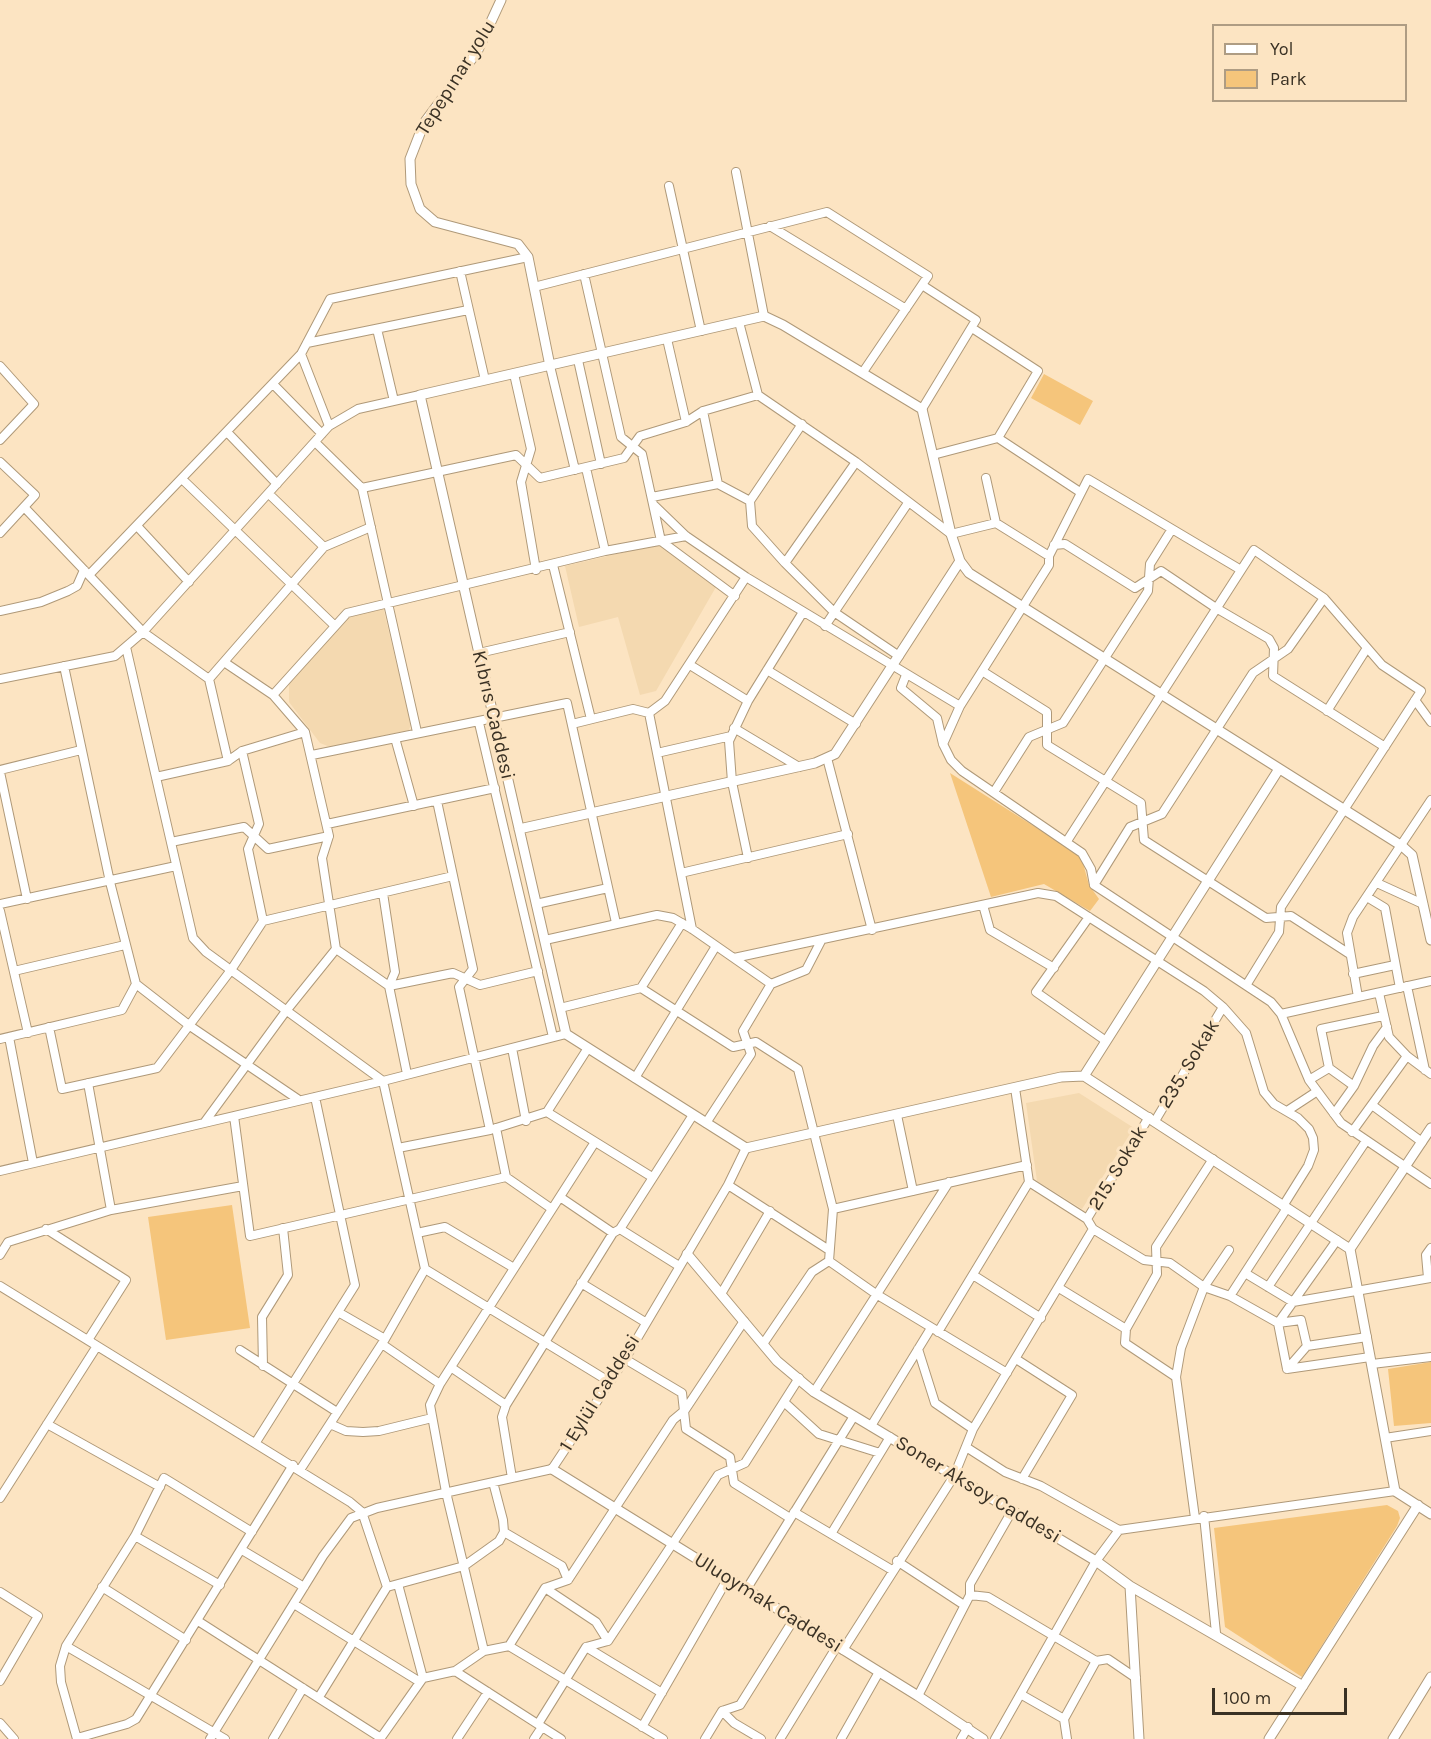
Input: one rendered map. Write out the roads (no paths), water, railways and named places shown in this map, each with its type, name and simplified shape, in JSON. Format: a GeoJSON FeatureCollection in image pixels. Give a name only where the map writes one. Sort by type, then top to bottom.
{"type":"FeatureCollection","features":[{"type":"Feature","properties":{"kind":"street","name":"Tepepınar yolu"},"geometry":{"type":"LineString","coordinates":[[501,0],[477,52],[424,123],[410,159],[411,184],[420,209],[435,222],[518,244],[528,257]]}},
{"type":"Feature","properties":{"kind":"street"},"geometry":{"type":"LineString","coordinates":[[736,172],[764,316]]}},
{"type":"Feature","properties":{"kind":"street"},"geometry":{"type":"LineString","coordinates":[[669,186],[701,331]]}},
{"type":"Feature","properties":{"kind":"street"},"geometry":{"type":"LineString","coordinates":[[534,287],[827,212],[928,276],[863,372]]}},
{"type":"Feature","properties":{"kind":"street"},"geometry":{"type":"LineString","coordinates":[[770,226],[906,309]]}},
{"type":"Feature","properties":{"kind":"street"},"geometry":{"type":"LineString","coordinates":[[0,611],[41,602],[77,586],[87,573],[137,526],[301,354],[330,299],[528,257],[550,366],[575,470]]}},
{"type":"Feature","properties":{"kind":"street"},"geometry":{"type":"LineString","coordinates":[[460,271],[485,380]]}},
{"type":"Feature","properties":{"kind":"street"},"geometry":{"type":"LineString","coordinates":[[584,274],[621,437],[642,454],[661,541],[735,596]]}},
{"type":"Feature","properties":{"kind":"street"},"geometry":{"type":"LineString","coordinates":[[922,285],[976,320],[922,409]]}},
{"type":"Feature","properties":{"kind":"street"},"geometry":{"type":"LineString","coordinates":[[307,344],[468,310]]}},
{"type":"Feature","properties":{"kind":"street"},"geometry":{"type":"LineString","coordinates":[[0,679],[115,656],[143,632],[329,426],[358,409],[764,316],[863,372],[922,409],[951,534],[960,561],[969,573],[1402,846],[1412,855],[1426,909],[1431,940]]}},
{"type":"Feature","properties":{"kind":"street"},"geometry":{"type":"LineString","coordinates":[[739,322],[758,395],[856,462],[951,534],[996,524],[1049,556]]}},
{"type":"Feature","properties":{"kind":"street"},"geometry":{"type":"LineString","coordinates":[[933,455],[998,438],[1038,371],[972,328]]}},
{"type":"Feature","properties":{"kind":"street"},"geometry":{"type":"LineString","coordinates":[[377,329],[394,401]]}},
{"type":"Feature","properties":{"kind":"street"},"geometry":{"type":"LineString","coordinates":[[668,339],[686,422]]}},
{"type":"Feature","properties":{"kind":"street"},"geometry":{"type":"LineString","coordinates":[[301,354],[329,426]]}},
{"type":"Feature","properties":{"kind":"street"},"geometry":{"type":"LineString","coordinates":[[578,360],[601,464]]}},
{"type":"Feature","properties":{"kind":"street"},"geometry":{"type":"LineString","coordinates":[[0,366],[34,404],[0,440]]}},
{"type":"Feature","properties":{"kind":"street"},"geometry":{"type":"LineString","coordinates":[[514,374],[531,449],[521,482],[536,570]]}},
{"type":"Feature","properties":{"kind":"street"},"geometry":{"type":"LineString","coordinates":[[273,384],[322,434]]}},
{"type":"Feature","properties":{"kind":"street","name":"Kıbrıs Caddesi"},"geometry":{"type":"LineString","coordinates":[[420,395],[566,1034]]}},
{"type":"Feature","properties":{"kind":"street"},"geometry":{"type":"LineString","coordinates":[[362,488],[516,455],[540,478],[586,468],[624,458],[640,436],[686,422],[703,411],[758,395]]}},
{"type":"Feature","properties":{"kind":"street"},"geometry":{"type":"LineString","coordinates":[[703,411],[717,483]]}},
{"type":"Feature","properties":{"kind":"street"},"geometry":{"type":"LineString","coordinates":[[802,424],[750,501],[752,526],[834,612],[899,656]]}},
{"type":"Feature","properties":{"kind":"street"},"geometry":{"type":"LineString","coordinates":[[227,432],[277,484]]}},
{"type":"Feature","properties":{"kind":"street"},"geometry":{"type":"LineString","coordinates":[[998,438],[1080,492]]}},
{"type":"Feature","properties":{"kind":"street"},"geometry":{"type":"LineString","coordinates":[[315,442],[362,488],[417,732]]}},
{"type":"Feature","properties":{"kind":"street"},"geometry":{"type":"LineString","coordinates":[[0,462],[35,495],[0,533]]}},
{"type":"Feature","properties":{"kind":"street"},"geometry":{"type":"LineString","coordinates":[[785,563],[856,462]]}},
{"type":"Feature","properties":{"kind":"street"},"geometry":{"type":"LineString","coordinates":[[586,468],[605,551]]}},
{"type":"Feature","properties":{"kind":"street"},"geometry":{"type":"LineString","coordinates":[[986,478],[996,524]]}},
{"type":"Feature","properties":{"kind":"street"},"geometry":{"type":"LineString","coordinates":[[182,479],[335,626]]}},
{"type":"Feature","properties":{"kind":"street"},"geometry":{"type":"LineString","coordinates":[[943,744],[960,706],[1049,566],[1049,556],[1088,479],[1241,570]]}},
{"type":"Feature","properties":{"kind":"street"},"geometry":{"type":"LineString","coordinates":[[653,501],[717,483],[750,501]]}},
{"type":"Feature","properties":{"kind":"street"},"geometry":{"type":"LineString","coordinates":[[269,494],[324,548]]}},
{"type":"Feature","properties":{"kind":"street"},"geometry":{"type":"LineString","coordinates":[[653,501],[686,536],[825,626],[960,706]]}},
{"type":"Feature","properties":{"kind":"street"},"geometry":{"type":"LineString","coordinates":[[825,626],[908,503]]}},
{"type":"Feature","properties":{"kind":"street"},"geometry":{"type":"LineString","coordinates":[[24,507],[143,632],[209,679],[228,761]]}},
{"type":"Feature","properties":{"kind":"street"},"geometry":{"type":"LineString","coordinates":[[137,526],[189,582]]}},
{"type":"Feature","properties":{"kind":"street"},"geometry":{"type":"LineString","coordinates":[[209,679],[324,548],[371,527]]}},
{"type":"Feature","properties":{"kind":"street"},"geometry":{"type":"LineString","coordinates":[[994,792],[1029,737],[1064,723],[1148,591],[1150,564],[1172,529]]}},
{"type":"Feature","properties":{"kind":"street"},"geometry":{"type":"LineString","coordinates":[[273,695],[347,613],[536,570],[605,551],[686,536]]}},
{"type":"Feature","properties":{"kind":"street"},"geometry":{"type":"LineString","coordinates":[[1054,545],[1065,544],[1135,588],[1161,571],[1216,608],[1269,639],[1273,644],[1273,676],[1385,747]]}},
{"type":"Feature","properties":{"kind":"street"},"geometry":{"type":"LineString","coordinates":[[1067,841],[1254,550],[1324,598],[1382,665],[1421,691],[1281,907],[1279,932],[1247,984]]}},
{"type":"Feature","properties":{"kind":"street"},"geometry":{"type":"LineString","coordinates":[[519,829],[799,767],[836,754],[960,561]]}},
{"type":"Feature","properties":{"kind":"street"},"geometry":{"type":"LineString","coordinates":[[553,565],[591,719]]}},
{"type":"Feature","properties":{"kind":"street"},"geometry":{"type":"LineString","coordinates":[[650,713],[665,701],[746,576]]}},
{"type":"Feature","properties":{"kind":"street"},"geometry":{"type":"LineString","coordinates":[[1094,885],[1130,827],[1162,814],[1253,673],[1288,649],[1324,598]]}},
{"type":"Feature","properties":{"kind":"street"},"geometry":{"type":"LineString","coordinates":[[748,858],[728,754],[733,732],[748,701],[803,612]]}},
{"type":"Feature","properties":{"kind":"street"},"geometry":{"type":"LineString","coordinates":[[479,654],[570,632]]}},
{"type":"Feature","properties":{"kind":"street"},"geometry":{"type":"LineString","coordinates":[[126,647],[193,938],[206,952],[383,1081],[425,1269],[383,1341],[330,1424],[296,1467],[252,1532],[136,1719],[127,1724],[77,1738],[61,1682],[60,1666],[66,1646],[135,1536],[164,1478],[252,1532]]}},
{"type":"Feature","properties":{"kind":"street"},"geometry":{"type":"LineString","coordinates":[[1327,711],[1367,648]]}},
{"type":"Feature","properties":{"kind":"street"},"geometry":{"type":"LineString","coordinates":[[224,662],[273,695],[305,732],[329,836],[322,858],[336,949],[389,986],[453,973],[480,985],[538,971]]}},
{"type":"Feature","properties":{"kind":"street"},"geometry":{"type":"LineString","coordinates":[[690,665],[748,701]]}},
{"type":"Feature","properties":{"kind":"street"},"geometry":{"type":"LineString","coordinates":[[64,666],[110,882],[136,984],[190,1026],[299,1100]]}},
{"type":"Feature","properties":{"kind":"street"},"geometry":{"type":"LineString","coordinates":[[767,670],[856,724]]}},
{"type":"Feature","properties":{"kind":"street"},"geometry":{"type":"LineString","coordinates":[[982,671],[1047,712],[1047,746],[1141,803],[1144,840],[1266,918],[1290,916],[1348,953]]}},
{"type":"Feature","properties":{"kind":"street"},"geometry":{"type":"LineString","coordinates":[[906,675],[901,688],[937,718],[943,744],[951,760],[962,771],[1082,853],[1091,869],[1094,885],[1271,1002],[1281,1014],[1309,1080],[1334,1114],[1352,1132],[1431,1184]]}},
{"type":"Feature","properties":{"kind":"street"},"geometry":{"type":"LineString","coordinates":[[1415,700],[1431,722]]}},
{"type":"Feature","properties":{"kind":"street"},"geometry":{"type":"LineString","coordinates":[[312,755],[417,732],[479,723],[567,703],[616,923]]}},
{"type":"Feature","properties":{"kind":"street"},"geometry":{"type":"LineString","coordinates":[[572,724],[633,709],[650,713]]}},
{"type":"Feature","properties":{"kind":"street"},"geometry":{"type":"LineString","coordinates":[[650,713],[692,929]]}},
{"type":"Feature","properties":{"kind":"street"},"geometry":{"type":"LineString","coordinates":[[479,723],[553,1038]]}},
{"type":"Feature","properties":{"kind":"street"},"geometry":{"type":"LineString","coordinates":[[156,777],[228,761],[242,751],[305,732]]}},
{"type":"Feature","properties":{"kind":"street"},"geometry":{"type":"LineString","coordinates":[[657,753],[733,732],[799,767]]}},
{"type":"Feature","properties":{"kind":"street"},"geometry":{"type":"LineString","coordinates":[[395,738],[414,806]]}},
{"type":"Feature","properties":{"kind":"street"},"geometry":{"type":"LineString","coordinates":[[27,899],[3,796],[0,771],[81,750]]}},
{"type":"Feature","properties":{"kind":"street"},"geometry":{"type":"LineString","coordinates":[[242,751],[259,824],[248,849],[263,921]]}},
{"type":"Feature","properties":{"kind":"street"},"geometry":{"type":"LineString","coordinates":[[828,758],[872,930]]}},
{"type":"Feature","properties":{"kind":"street"},"geometry":{"type":"LineString","coordinates":[[1084,1076],[1279,769]]}},
{"type":"Feature","properties":{"kind":"street"},"geometry":{"type":"LineString","coordinates":[[327,824],[495,788]]}},
{"type":"Feature","properties":{"kind":"street"},"geometry":{"type":"LineString","coordinates":[[1358,997],[1348,953],[1347,933],[1353,917],[1431,800]]}},
{"type":"Feature","properties":{"kind":"street"},"geometry":{"type":"LineString","coordinates":[[436,801],[473,969],[459,987],[474,1058],[506,1177],[552,1209]]}},
{"type":"Feature","properties":{"kind":"street"},"geometry":{"type":"LineString","coordinates":[[171,842],[244,827],[268,849],[329,836]]}},
{"type":"Feature","properties":{"kind":"street"},"geometry":{"type":"LineString","coordinates":[[681,873],[848,834]]}},
{"type":"Feature","properties":{"kind":"street"},"geometry":{"type":"LineString","coordinates":[[0,904],[176,866]]}},
{"type":"Feature","properties":{"kind":"street"},"geometry":{"type":"LineString","coordinates":[[49,1028],[62,1089],[157,1068],[231,970],[263,921],[453,876]]}},
{"type":"Feature","properties":{"kind":"street"},"geometry":{"type":"LineString","coordinates":[[1377,883],[1426,909]]}},
{"type":"Feature","properties":{"kind":"street"},"geometry":{"type":"LineString","coordinates":[[537,904],[608,888]]}},
{"type":"Feature","properties":{"kind":"street"},"geometry":{"type":"LineString","coordinates":[[383,892],[395,972],[389,986],[407,1074]]}},
{"type":"Feature","properties":{"kind":"street"},"geometry":{"type":"LineString","coordinates":[[734,958],[1048,893],[1204,991],[1223,1007],[1246,1033],[1264,1092],[1274,1104],[1287,1111],[1309,1129],[1314,1150],[1308,1166],[1285,1207],[1230,1296]]}},
{"type":"Feature","properties":{"kind":"street"},"geometry":{"type":"LineString","coordinates":[[1367,897],[1385,908],[1395,965],[1404,987],[1428,1072]]}},
{"type":"Feature","properties":{"kind":"street"},"geometry":{"type":"LineString","coordinates":[[983,905],[990,930],[1054,968]]}},
{"type":"Feature","properties":{"kind":"street"},"geometry":{"type":"LineString","coordinates":[[0,911],[28,1033]]}},
{"type":"Feature","properties":{"kind":"street"},"geometry":{"type":"LineString","coordinates":[[545,940],[657,915],[692,929],[771,984]]}},
{"type":"Feature","properties":{"kind":"street"},"geometry":{"type":"LineString","coordinates":[[1089,917],[1036,992],[1106,1041]]}},
{"type":"Feature","properties":{"kind":"street"},"geometry":{"type":"LineString","coordinates":[[560,1008],[641,988],[681,923]]}},
{"type":"Feature","properties":{"kind":"street"},"geometry":{"type":"LineString","coordinates":[[706,1124],[751,1054],[742,1031],[771,984],[806,970],[821,941]]}},
{"type":"Feature","properties":{"kind":"street"},"geometry":{"type":"LineString","coordinates":[[14,970],[125,945]]}},
{"type":"Feature","properties":{"kind":"street"},"geometry":{"type":"LineString","coordinates":[[635,1078],[716,946]]}},
{"type":"Feature","properties":{"kind":"street"},"geometry":{"type":"LineString","coordinates":[[204,1123],[286,1011],[336,949]]}},
{"type":"Feature","properties":{"kind":"street"},"geometry":{"type":"LineString","coordinates":[[1353,974],[1395,965]]}},
{"type":"Feature","properties":{"kind":"street"},"geometry":{"type":"LineString","coordinates":[[1281,1014],[1431,981]]}},
{"type":"Feature","properties":{"kind":"street"},"geometry":{"type":"LineString","coordinates":[[0,1039],[122,1010],[136,984]]}},
{"type":"Feature","properties":{"kind":"street"},"geometry":{"type":"LineString","coordinates":[[641,988],[733,1047],[756,1042],[798,1069],[833,1209],[829,1261]]}},
{"type":"Feature","properties":{"kind":"street"},"geometry":{"type":"LineString","coordinates":[[1379,993],[1389,1037],[1407,1056],[1428,1072]]}},
{"type":"Feature","properties":{"kind":"street","name":"235. Sokak"},"geometry":{"type":"LineString","coordinates":[[1152,1119],[1223,1007]]}},
{"type":"Feature","properties":{"kind":"street"},"geometry":{"type":"LineString","coordinates":[[1354,1086],[1329,1068],[1321,1029],[1383,1016]]}},
{"type":"Feature","properties":{"kind":"street"},"geometry":{"type":"LineString","coordinates":[[1334,1114],[1354,1086],[1373,1046],[1387,1027]]}},
{"type":"Feature","properties":{"kind":"street"},"geometry":{"type":"LineString","coordinates":[[0,1171],[383,1081],[566,1034],[746,1148],[1074,1075],[1084,1076],[1350,1249],[1395,1491]]}},
{"type":"Feature","properties":{"kind":"street"},"geometry":{"type":"LineString","coordinates":[[9,1037],[33,1163]]}},
{"type":"Feature","properties":{"kind":"street"},"geometry":{"type":"LineString","coordinates":[[512,1048],[526,1121]]}},
{"type":"Feature","properties":{"kind":"street"},"geometry":{"type":"LineString","coordinates":[[398,1148],[493,1129],[526,1121],[547,1112],[588,1048]]}},
{"type":"Feature","properties":{"kind":"street"},"geometry":{"type":"LineString","coordinates":[[1352,1132],[1407,1056]]}},
{"type":"Feature","properties":{"kind":"street"},"geometry":{"type":"LineString","coordinates":[[1309,1080],[1329,1068]]}},
{"type":"Feature","properties":{"kind":"street"},"geometry":{"type":"LineString","coordinates":[[88,1083],[111,1210]]}},
{"type":"Feature","properties":{"kind":"street"},"geometry":{"type":"LineString","coordinates":[[871,1426],[918,1349],[972,1275],[1029,1182],[1015,1088]]}},
{"type":"Feature","properties":{"kind":"street"},"geometry":{"type":"LineString","coordinates":[[1287,1111],[1316,1092]]}},
{"type":"Feature","properties":{"kind":"street"},"geometry":{"type":"LineString","coordinates":[[255,1442],[355,1286],[315,1097]]}},
{"type":"Feature","properties":{"kind":"street"},"geometry":{"type":"LineString","coordinates":[[1371,1105],[1422,1142]]}},
{"type":"Feature","properties":{"kind":"street"},"geometry":{"type":"LineString","coordinates":[[547,1112],[652,1177]]}},
{"type":"Feature","properties":{"kind":"street"},"geometry":{"type":"LineString","coordinates":[[512,1478],[502,1417],[506,1405],[581,1283],[693,1115]]}},
{"type":"Feature","properties":{"kind":"street"},"geometry":{"type":"LineString","coordinates":[[897,1115],[913,1191]]}},
{"type":"Feature","properties":{"kind":"street"},"geometry":{"type":"LineString","coordinates":[[234,1116],[250,1236],[506,1177]]}},
{"type":"Feature","properties":{"kind":"street","name":"215. Sokak"},"geometry":{"type":"LineString","coordinates":[[1087,1220],[1152,1119]]}},
{"type":"Feature","properties":{"kind":"street"},"geometry":{"type":"LineString","coordinates":[[1350,1249],[1431,1128]]}},
{"type":"Feature","properties":{"kind":"street"},"geometry":{"type":"LineString","coordinates":[[1268,1287],[1366,1141]]}},
{"type":"Feature","properties":{"kind":"street"},"geometry":{"type":"LineString","coordinates":[[484,1651],[446,1492],[430,1405],[440,1384],[595,1142]]}},
{"type":"Feature","properties":{"kind":"street","name":"1 Eylül Caddesi"},"geometry":{"type":"LineString","coordinates":[[362,1512],[552,1469],[625,1359],[728,1185],[746,1148]]}},
{"type":"Feature","properties":{"kind":"street"},"geometry":{"type":"LineString","coordinates":[[1176,1377],[1125,1343],[1126,1329],[1157,1274],[1156,1247],[1213,1159]]}},
{"type":"Feature","properties":{"kind":"street"},"geometry":{"type":"LineString","coordinates":[[833,1209],[1027,1165]]}},
{"type":"Feature","properties":{"kind":"street"},"geometry":{"type":"LineString","coordinates":[[814,1392],[949,1182]]}},
{"type":"Feature","properties":{"kind":"street"},"geometry":{"type":"LineString","coordinates":[[1029,1182],[1087,1220],[1094,1230],[1144,1260],[1170,1263],[1204,1287],[1230,1296],[1278,1323],[1301,1320],[1306,1346]]}},
{"type":"Feature","properties":{"kind":"street"},"geometry":{"type":"LineString","coordinates":[[728,1185],[830,1250]]}},
{"type":"Feature","properties":{"kind":"street"},"geometry":{"type":"LineString","coordinates":[[0,1254],[8,1242],[111,1210],[243,1186]]}},
{"type":"Feature","properties":{"kind":"street"},"geometry":{"type":"LineString","coordinates":[[560,1197],[679,1266]]}},
{"type":"Feature","properties":{"kind":"street"},"geometry":{"type":"LineString","coordinates":[[721,1294],[770,1211]]}},
{"type":"Feature","properties":{"kind":"street"},"geometry":{"type":"LineString","coordinates":[[417,1233],[445,1227],[514,1268]]}},
{"type":"Feature","properties":{"kind":"street"},"geometry":{"type":"LineString","coordinates":[[263,1366],[262,1317],[288,1275],[283,1228]]}},
{"type":"Feature","properties":{"kind":"street"},"geometry":{"type":"LineString","coordinates":[[46,1229],[126,1280],[88,1340]]}},
{"type":"Feature","properties":{"kind":"street"},"geometry":{"type":"LineString","coordinates":[[780,1739],[954,1476],[973,1429],[1094,1230]]}},
{"type":"Feature","properties":{"kind":"street"},"geometry":{"type":"LineString","coordinates":[[1287,1369],[1278,1323],[1337,1240]]}},
{"type":"Feature","properties":{"kind":"street"},"geometry":{"type":"LineString","coordinates":[[1245,1273],[1293,1302],[1430,1278],[1426,1255],[1431,1248]]}},
{"type":"Feature","properties":{"kind":"street"},"geometry":{"type":"LineString","coordinates":[[1216,1633],[1200,1517],[1176,1377],[1181,1348],[1204,1287],[1229,1250]]}},
{"type":"Feature","properties":{"kind":"street","name":"Soner Aksoy Caddesi"},"geometry":{"type":"LineString","coordinates":[[687,1254],[777,1361],[814,1392],[1096,1561],[1130,1586],[1216,1633],[1303,1686]]}},
{"type":"Feature","properties":{"kind":"street"},"geometry":{"type":"LineString","coordinates":[[829,1261],[876,1294],[1007,1373]]}},
{"type":"Feature","properties":{"kind":"street"},"geometry":{"type":"LineString","coordinates":[[764,1344],[812,1272],[829,1261]]}},
{"type":"Feature","properties":{"kind":"street"},"geometry":{"type":"LineString","coordinates":[[425,1269],[610,1382]]}},
{"type":"Feature","properties":{"kind":"street"},"geometry":{"type":"LineString","coordinates":[[972,1275],[1041,1318]]}},
{"type":"Feature","properties":{"kind":"street"},"geometry":{"type":"LineString","coordinates":[[581,1283],[645,1322]]}},
{"type":"Feature","properties":{"kind":"street"},"geometry":{"type":"LineString","coordinates":[[0,1286],[296,1467],[362,1512],[387,1587]]}},
{"type":"Feature","properties":{"kind":"street"},"geometry":{"type":"LineString","coordinates":[[1059,1288],[1126,1329]]}},
{"type":"Feature","properties":{"kind":"street"},"geometry":{"type":"LineString","coordinates":[[338,1312],[383,1341],[440,1384]]}},
{"type":"Feature","properties":{"kind":"street"},"geometry":{"type":"LineString","coordinates":[[509,1646],[545,1588],[568,1580],[673,1420],[685,1410],[744,1322]]}},
{"type":"Feature","properties":{"kind":"street"},"geometry":{"type":"LineString","coordinates":[[1287,1369],[1306,1346],[1367,1337]]}},
{"type":"Feature","properties":{"kind":"street"},"geometry":{"type":"LineString","coordinates":[[0,1498],[97,1346]]}},
{"type":"Feature","properties":{"kind":"street"},"geometry":{"type":"LineString","coordinates":[[918,1349],[935,1403],[973,1429]]}},
{"type":"Feature","properties":{"kind":"street"},"geometry":{"type":"LineString","coordinates":[[240,1350],[337,1412]]}},
{"type":"Feature","properties":{"kind":"street"},"geometry":{"type":"LineString","coordinates":[[1287,1369],[1371,1360],[1431,1357]]}},
{"type":"Feature","properties":{"kind":"street"},"geometry":{"type":"LineString","coordinates":[[625,1359],[682,1393],[686,1429],[730,1457],[734,1483],[831,1534],[892,1570]]}},
{"type":"Feature","properties":{"kind":"street"},"geometry":{"type":"LineString","coordinates":[[1016,1359],[1072,1395],[1022,1479]]}},
{"type":"Feature","properties":{"kind":"street"},"geometry":{"type":"LineString","coordinates":[[452,1368],[506,1405]]}},
{"type":"Feature","properties":{"kind":"street"},"geometry":{"type":"LineString","coordinates":[[534,1739],[586,1647],[608,1641],[718,1475],[745,1463],[799,1378]]}},
{"type":"Feature","properties":{"kind":"street"},"geometry":{"type":"LineString","coordinates":[[784,1402],[819,1434],[880,1453]]}},
{"type":"Feature","properties":{"kind":"street"},"geometry":{"type":"LineString","coordinates":[[746,1590],[854,1416]]}},
{"type":"Feature","properties":{"kind":"street"},"geometry":{"type":"LineString","coordinates":[[330,1424],[346,1431],[363,1432],[379,1431],[432,1418]]}},
{"type":"Feature","properties":{"kind":"street"},"geometry":{"type":"LineString","coordinates":[[47,1424],[160,1487]]}},
{"type":"Feature","properties":{"kind":"street"},"geometry":{"type":"LineString","coordinates":[[1385,1438],[1431,1431]]}},
{"type":"Feature","properties":{"kind":"street"},"geometry":{"type":"LineString","coordinates":[[831,1534],[890,1437]]}},
{"type":"Feature","properties":{"kind":"street"},"geometry":{"type":"LineString","coordinates":[[966,1447],[1005,1472],[1041,1486],[1119,1530],[1395,1491],[1431,1514]]}},
{"type":"Feature","properties":{"kind":"street","name":"Uluoymak Caddesi"},"geometry":{"type":"LineString","coordinates":[[552,1469],[968,1727],[983,1739]]}},
{"type":"Feature","properties":{"kind":"street"},"geometry":{"type":"LineString","coordinates":[[319,1698],[387,1587],[464,1566],[500,1541],[504,1532],[493,1482]]}},
{"type":"Feature","properties":{"kind":"street"},"geometry":{"type":"LineString","coordinates":[[1269,1739],[1418,1506]]}},
{"type":"Feature","properties":{"kind":"street"},"geometry":{"type":"LineString","coordinates":[[918,1696],[970,1595],[970,1584],[1012,1511]]}},
{"type":"Feature","properties":{"kind":"street"},"geometry":{"type":"LineString","coordinates":[[212,1736],[304,1587],[351,1518],[362,1512]]}},
{"type":"Feature","properties":{"kind":"street"},"geometry":{"type":"LineString","coordinates":[[995,1739],[1096,1561],[1119,1530]]}},
{"type":"Feature","properties":{"kind":"street"},"geometry":{"type":"LineString","coordinates":[[504,1532],[562,1566],[568,1580]]}},
{"type":"Feature","properties":{"kind":"street"},"geometry":{"type":"LineString","coordinates":[[135,1536],[220,1585]]}},
{"type":"Feature","properties":{"kind":"street"},"geometry":{"type":"LineString","coordinates":[[242,1550],[304,1587]]}},
{"type":"Feature","properties":{"kind":"street"},"geometry":{"type":"LineString","coordinates":[[897,1561],[964,1605]]}},
{"type":"Feature","properties":{"kind":"street"},"geometry":{"type":"LineString","coordinates":[[642,1727],[728,1578]]}},
{"type":"Feature","properties":{"kind":"street"},"geometry":{"type":"LineString","coordinates":[[398,1584],[422,1680]]}},
{"type":"Feature","properties":{"kind":"street"},"geometry":{"type":"LineString","coordinates":[[1130,1586],[1139,1739]]}},
{"type":"Feature","properties":{"kind":"street"},"geometry":{"type":"LineString","coordinates":[[102,1587],[186,1640]]}},
{"type":"Feature","properties":{"kind":"street"},"geometry":{"type":"LineString","coordinates":[[545,1588],[596,1622],[608,1641]]}},
{"type":"Feature","properties":{"kind":"street"},"geometry":{"type":"LineString","coordinates":[[0,1592],[38,1616],[0,1681]]}},
{"type":"Feature","properties":{"kind":"street"},"geometry":{"type":"LineString","coordinates":[[970,1595],[988,1597],[1096,1661],[1108,1659],[1136,1678]]}},
{"type":"Feature","properties":{"kind":"street"},"geometry":{"type":"LineString","coordinates":[[294,1604],[422,1680]]}},
{"type":"Feature","properties":{"kind":"street"},"geometry":{"type":"LineString","coordinates":[[705,1739],[722,1711],[740,1705],[794,1619]]}},
{"type":"Feature","properties":{"kind":"street"},"geometry":{"type":"LineString","coordinates":[[198,1621],[381,1738],[422,1680],[455,1671],[484,1651],[509,1646],[663,1739]]}},
{"type":"Feature","properties":{"kind":"street"},"geometry":{"type":"LineString","coordinates":[[66,1646],[151,1696],[212,1736],[225,1739]]}},
{"type":"Feature","properties":{"kind":"street"},"geometry":{"type":"LineString","coordinates":[[586,1647],[662,1694]]}},
{"type":"Feature","properties":{"kind":"street"},"geometry":{"type":"LineString","coordinates":[[1067,1739],[1064,1719],[1096,1661]]}},
{"type":"Feature","properties":{"kind":"street"},"geometry":{"type":"LineString","coordinates":[[455,1671],[561,1739]]}},
{"type":"Feature","properties":{"kind":"street"},"geometry":{"type":"LineString","coordinates":[[841,1739],[879,1672]]}},
{"type":"Feature","properties":{"kind":"street"},"geometry":{"type":"LineString","coordinates":[[1393,1739],[1431,1677]]}},
{"type":"Feature","properties":{"kind":"street"},"geometry":{"type":"LineString","coordinates":[[273,1739],[303,1688]]}},
{"type":"Feature","properties":{"kind":"street"},"geometry":{"type":"LineString","coordinates":[[457,1739],[488,1692]]}},
{"type":"Feature","properties":{"kind":"street"},"geometry":{"type":"LineString","coordinates":[[1022,1695],[1064,1719]]}},
{"type":"Feature","properties":{"kind":"street"},"geometry":{"type":"LineString","coordinates":[[722,1711],[734,1723],[761,1739]]}},
{"type":"Feature","properties":{"kind":"street"},"geometry":{"type":"LineString","coordinates":[[0,1724],[14,1739]]}},
{"type":"Feature","properties":{"kind":"street"},"geometry":{"type":"LineString","coordinates":[[961,1739],[968,1727]]}}]}
